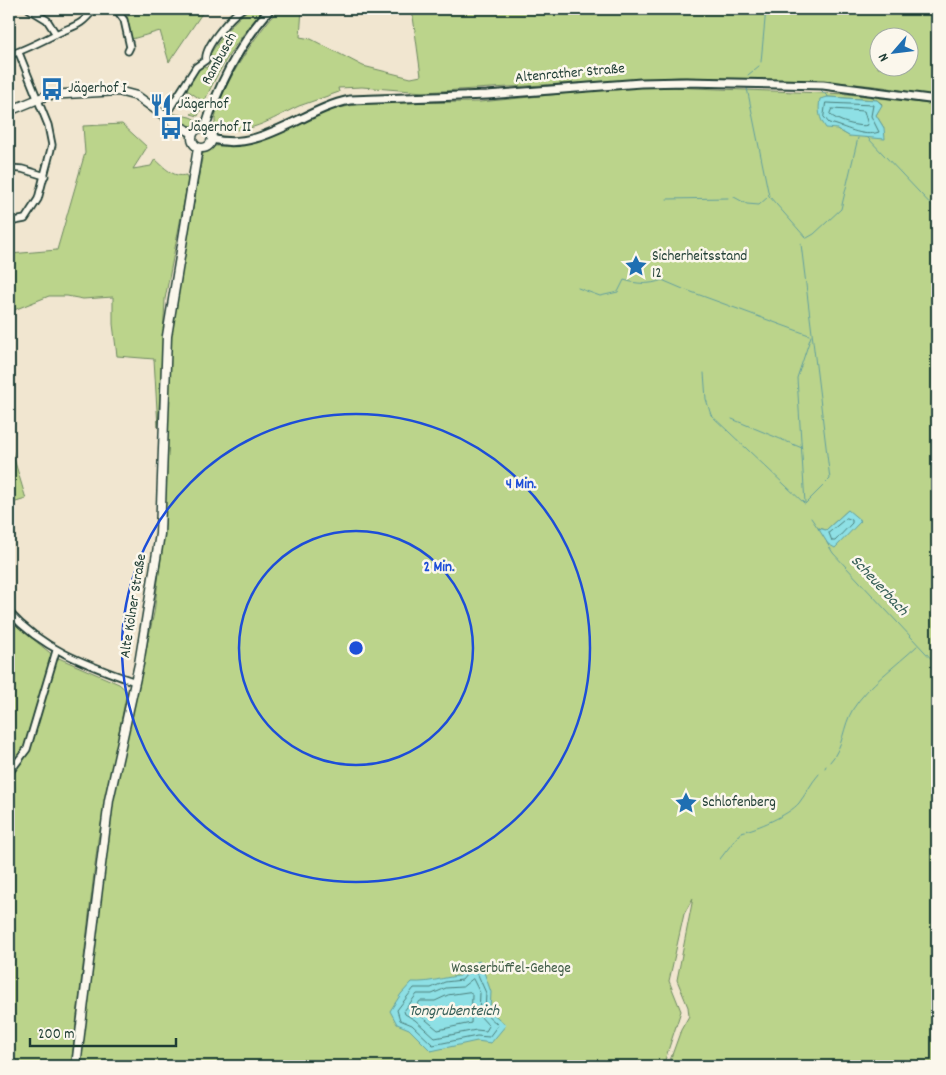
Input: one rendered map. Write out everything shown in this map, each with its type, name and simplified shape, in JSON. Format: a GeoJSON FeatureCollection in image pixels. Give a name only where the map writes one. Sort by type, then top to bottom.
{"type":"FeatureCollection","features":[{"type":"Feature","properties":{"kind":"main road"},"geometry":{"type":"LineString","coordinates":[[9,111],[51,95],[118,92],[137,96],[193,133]]}},
{"type":"Feature","properties":{"kind":"main road"},"geometry":{"type":"LineString","coordinates":[[198,128],[205,128],[211,134],[212,139],[207,147],[198,148],[193,143],[193,133],[198,128]]}},
{"type":"Feature","properties":{"kind":"main road","name":"Alte Kölner Straße"},"geometry":{"type":"LineString","coordinates":[[76,1066],[109,800],[149,609],[160,534],[167,336],[198,148]]}},
{"type":"Feature","properties":{"kind":"street"},"geometry":{"type":"LineString","coordinates":[[29,9],[47,20],[56,34]]}},
{"type":"Feature","properties":{"kind":"street"},"geometry":{"type":"LineString","coordinates":[[9,55],[19,53],[56,34],[78,26],[94,9]]}},
{"type":"Feature","properties":{"kind":"street"},"geometry":{"type":"LineString","coordinates":[[116,9],[124,20],[130,47],[128,51]]}},
{"type":"Feature","properties":{"kind":"street","name":"Rambusch"},"geometry":{"type":"LineString","coordinates":[[165,116],[196,67],[206,60],[207,51],[219,33],[233,15],[242,9]]}},
{"type":"Feature","properties":{"kind":"street","name":"Rambusch"},"geometry":{"type":"LineString","coordinates":[[205,128],[213,102],[228,67],[270,9]]}},
{"type":"Feature","properties":{"kind":"street"},"geometry":{"type":"LineString","coordinates":[[9,222],[25,219],[36,203],[45,176],[52,140],[19,53]]}},
{"type":"Feature","properties":{"kind":"street","name":"Altenrather Straße"},"geometry":{"type":"LineString","coordinates":[[212,139],[239,142],[267,134],[334,104],[350,100],[487,95],[640,82],[823,85],[937,100]]}},
{"type":"Feature","properties":{"kind":"street"},"geometry":{"type":"LineString","coordinates":[[9,168],[22,169],[45,176]]}},
{"type":"Feature","properties":{"kind":"street"},"geometry":{"type":"LineString","coordinates":[[9,612],[31,635],[56,651],[135,682]]}},
{"type":"Feature","properties":{"kind":"street"},"geometry":{"type":"LineString","coordinates":[[9,773],[26,749],[56,651]]}},
{"type":"Feature","properties":{"kind":"green space"},"geometry":{"type":"Polygon","coordinates":[[[152,9],[205,9],[169,62],[160,31],[132,39],[124,17],[152,9]]]}},
{"type":"Feature","properties":{"kind":"green space"},"geometry":{"type":"Polygon","coordinates":[[[250,9],[264,9],[253,21],[226,60],[198,116],[191,114],[198,109],[203,101],[187,90],[201,66],[206,68],[213,60],[210,54],[223,35],[238,18],[250,9]]]}},
{"type":"Feature","properties":{"kind":"green space"},"geometry":{"type":"Polygon","coordinates":[[[279,9],[302,9],[300,37],[311,39],[363,66],[411,78],[421,76],[412,9],[937,9],[937,97],[883,87],[828,81],[679,77],[424,92],[362,87],[338,88],[339,92],[299,106],[269,121],[248,128],[226,129],[215,125],[216,113],[229,81],[261,31],[279,9]]]}},
{"type":"Feature","properties":{"kind":"green space","name":"Wasserbüffel-Gehege"},"geometry":{"type":"Polygon","coordinates":[[[641,86],[848,94],[937,105],[937,1066],[668,1066],[681,1030],[689,1016],[688,1007],[677,980],[693,898],[684,914],[669,981],[681,1011],[663,1066],[78,1066],[112,804],[154,613],[165,525],[169,341],[203,153],[214,146],[236,146],[269,137],[330,110],[364,103],[480,102],[641,86]],[[828,97],[837,129],[849,136],[884,128],[876,115],[882,104],[877,100],[828,97]],[[848,510],[826,530],[819,528],[828,544],[848,510]]]}},
{"type":"Feature","properties":{"kind":"green space"},"geometry":{"type":"Polygon","coordinates":[[[170,113],[190,117],[201,122],[197,126],[185,125],[174,119],[170,113]]]}},
{"type":"Feature","properties":{"kind":"green space"},"geometry":{"type":"Polygon","coordinates":[[[122,124],[147,147],[133,169],[151,166],[155,159],[173,173],[181,176],[186,175],[188,181],[165,299],[158,427],[154,359],[117,356],[113,324],[113,297],[83,299],[67,296],[49,296],[9,312],[10,254],[57,250],[85,153],[83,126],[122,124]]]}},
{"type":"Feature","properties":{"kind":"green space"},"geometry":{"type":"Polygon","coordinates":[[[9,442],[26,499],[9,504],[9,442]]]}},
{"type":"Feature","properties":{"kind":"green space"},"geometry":{"type":"Polygon","coordinates":[[[9,616],[18,627],[54,656],[119,684],[127,691],[98,840],[71,1066],[9,1066],[9,616]]]}},
{"type":"Feature","properties":{"kind":"water"},"geometry":{"type":"Polygon","coordinates":[[[828,97],[877,100],[882,105],[876,115],[884,128],[885,139],[849,136],[837,129],[826,128],[820,118],[819,107],[820,99],[828,97]]]}},
{"type":"Feature","properties":{"kind":"water"},"geometry":{"type":"Polygon","coordinates":[[[848,510],[861,521],[835,548],[828,544],[818,528],[826,530],[848,510]]]}},
{"type":"Feature","properties":{"kind":"water","name":"Tongrubenteich"},"geometry":{"type":"Polygon","coordinates":[[[480,961],[491,992],[490,1011],[506,1025],[491,1043],[477,1041],[431,1051],[409,1029],[397,1024],[390,1011],[401,994],[412,982],[425,982],[460,976],[466,965],[480,961]]]}},
{"type":"Feature","properties":{"kind":"waterway"},"geometry":{"type":"LineString","coordinates":[[761,62],[766,9]]}},
{"type":"Feature","properties":{"kind":"waterway"},"geometry":{"type":"LineString","coordinates":[[748,75],[759,66]]}},
{"type":"Feature","properties":{"kind":"waterway"},"geometry":{"type":"LineString","coordinates":[[806,238],[769,196],[747,88],[820,89],[828,97]]}},
{"type":"Feature","properties":{"kind":"waterway"},"geometry":{"type":"LineString","coordinates":[[867,137],[937,211]]}},
{"type":"Feature","properties":{"kind":"waterway"},"geometry":{"type":"LineString","coordinates":[[807,238],[841,209],[858,138]]}},
{"type":"Feature","properties":{"kind":"waterway"},"geometry":{"type":"LineString","coordinates":[[734,197],[747,204],[759,205],[768,197]]}},
{"type":"Feature","properties":{"kind":"waterway"},"geometry":{"type":"LineString","coordinates":[[667,199],[728,198]]}},
{"type":"Feature","properties":{"kind":"waterway"},"geometry":{"type":"LineString","coordinates":[[801,244],[830,479],[805,504]]}},
{"type":"Feature","properties":{"kind":"waterway"},"geometry":{"type":"LineString","coordinates":[[578,288],[600,296],[618,292],[624,280],[643,283],[653,283],[662,280],[683,289]]}},
{"type":"Feature","properties":{"kind":"waterway"},"geometry":{"type":"LineString","coordinates":[[686,290],[809,335]]}},
{"type":"Feature","properties":{"kind":"waterway","name":"Scheuerbach"},"geometry":{"type":"LineString","coordinates":[[805,503],[797,378],[811,336]]}},
{"type":"Feature","properties":{"kind":"waterway"},"geometry":{"type":"LineString","coordinates":[[704,373],[706,399],[711,415],[804,503]]}},
{"type":"Feature","properties":{"kind":"waterway"},"geometry":{"type":"LineString","coordinates":[[732,419],[802,448]]}},
{"type":"Feature","properties":{"kind":"waterway","name":"Scheuerbach"},"geometry":{"type":"LineString","coordinates":[[811,518],[820,531]]}},
{"type":"Feature","properties":{"kind":"waterway","name":"Scheuerbach"},"geometry":{"type":"LineString","coordinates":[[827,543],[833,553],[937,665]]}},
{"type":"Feature","properties":{"kind":"waterway"},"geometry":{"type":"LineString","coordinates":[[830,762],[838,750],[849,716],[859,700],[917,646]]}},
{"type":"Feature","properties":{"kind":"waterway"},"geometry":{"type":"LineString","coordinates":[[720,859],[741,832],[772,821],[794,808],[819,774]]}},
{"type":"Feature","properties":{"kind":"place","name":"Jägerhof I"},"geometry":{"type":"Point","coordinates":[52,89]}},
{"type":"Feature","properties":{"kind":"place","name":"Jägerhof"},"geometry":{"type":"Point","coordinates":[161,105]}},
{"type":"Feature","properties":{"kind":"place","name":"Jägerhof II"},"geometry":{"type":"Point","coordinates":[171,128]}},
{"type":"Feature","properties":{"kind":"place","name":"Sicherheitsstand 12"},"geometry":{"type":"Point","coordinates":[636,266]}},
{"type":"Feature","properties":{"kind":"place","name":"Schlofenberg"},"geometry":{"type":"Point","coordinates":[686,803]}}]}
